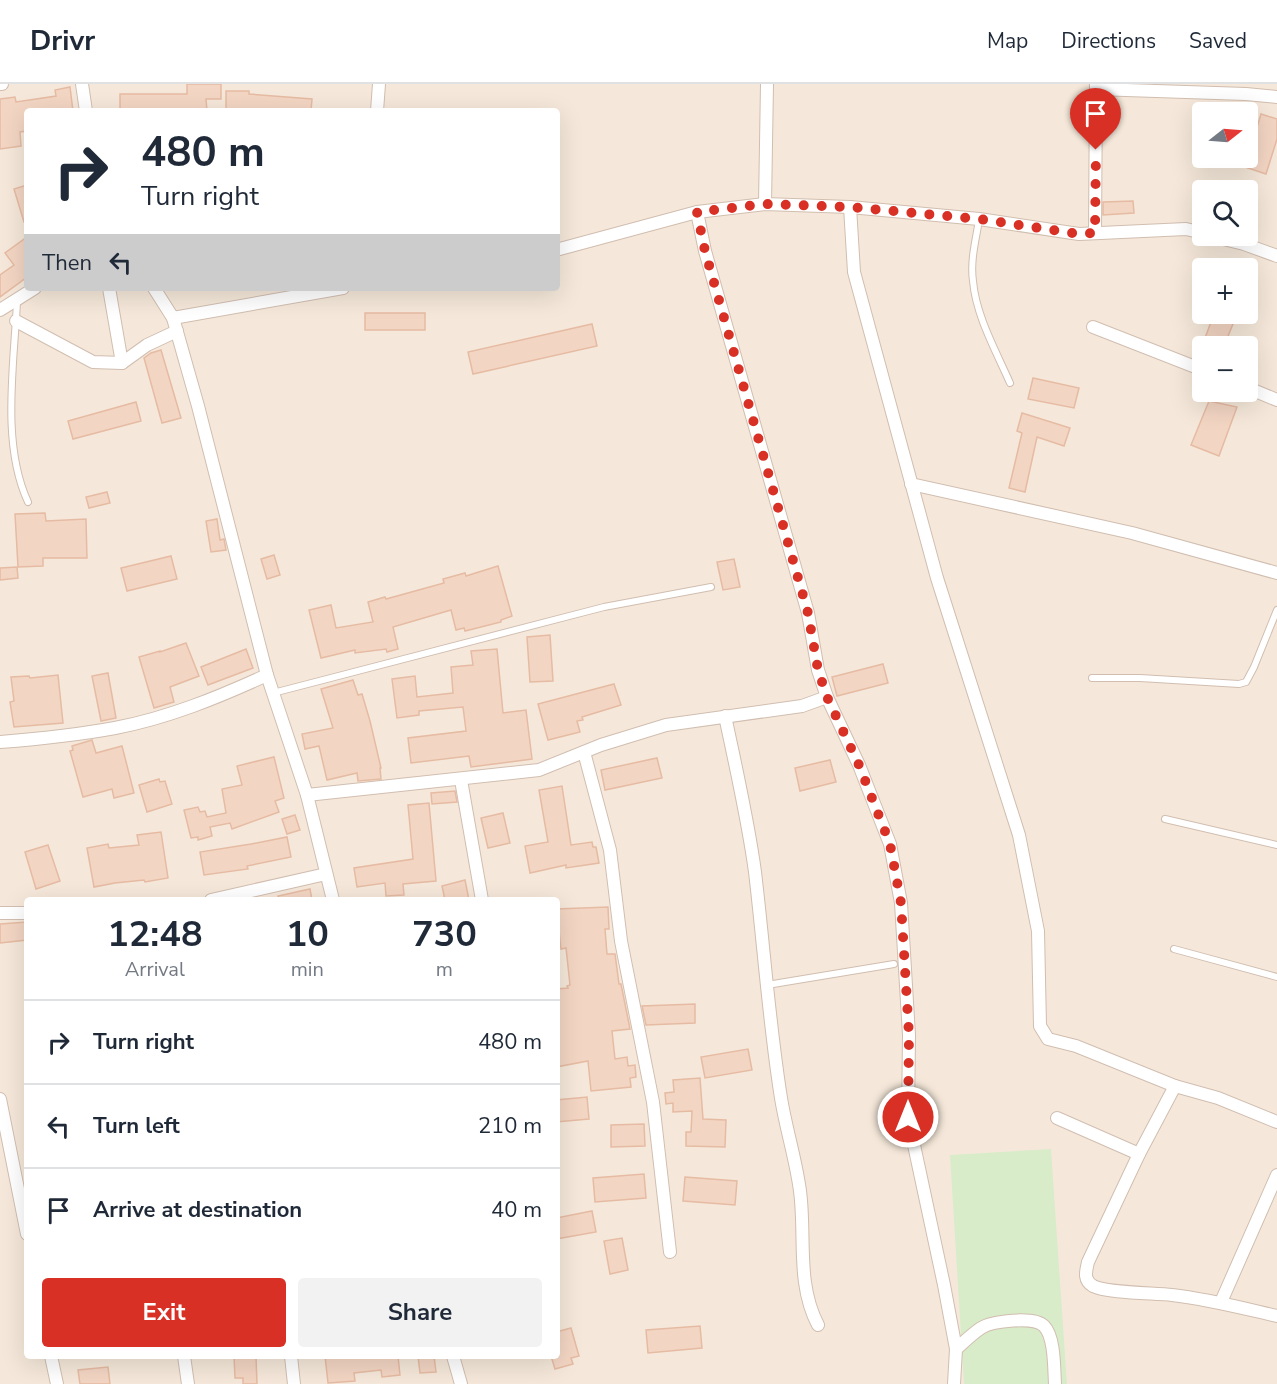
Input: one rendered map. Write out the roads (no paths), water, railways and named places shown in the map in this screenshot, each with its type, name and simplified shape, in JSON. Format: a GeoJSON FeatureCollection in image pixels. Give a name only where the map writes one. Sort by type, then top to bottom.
{"type":"FeatureCollection","features":[{"type":"Feature","properties":{"kind":"street"},"geometry":{"type":"LineString","coordinates":[[82,84],[86,108]]}},
{"type":"Feature","properties":{"kind":"street"},"geometry":{"type":"LineString","coordinates":[[377,108],[379,84]]}},
{"type":"Feature","properties":{"kind":"street"},"geometry":{"type":"LineString","coordinates":[[765,204],[766,84]]}},
{"type":"Feature","properties":{"kind":"street"},"geometry":{"type":"LineString","coordinates":[[1095,233],[1096,87],[1277,97]]}},
{"type":"Feature","properties":{"kind":"street"},"geometry":{"type":"LineString","coordinates":[[560,249],[697,212],[765,204],[850,207],[979,219],[1079,234],[1192,230]]}},
{"type":"Feature","properties":{"kind":"street"},"geometry":{"type":"LineString","coordinates":[[850,207],[854,272],[937,578],[1019,835],[1038,931],[1040,1026],[1048,1039],[1076,1046],[1175,1086],[1218,1098],[1277,1122]]}},
{"type":"Feature","properties":{"kind":"street"},"geometry":{"type":"LineString","coordinates":[[697,212],[705,251],[808,613],[818,670],[827,697],[859,765],[890,844],[901,903],[909,1035],[908,1117],[956,1349],[954,1384]]}},
{"type":"Feature","properties":{"kind":"street"},"geometry":{"type":"LineString","coordinates":[[1250,246],[1277,256]]}},
{"type":"Feature","properties":{"kind":"street"},"geometry":{"type":"LineString","coordinates":[[0,310],[31,291]]}},
{"type":"Feature","properties":{"kind":"street"},"geometry":{"type":"LineString","coordinates":[[110,291],[122,363]]}},
{"type":"Feature","properties":{"kind":"street"},"geometry":{"type":"LineString","coordinates":[[156,291],[173,318],[177,331],[267,675],[307,795],[332,897]]}},
{"type":"Feature","properties":{"kind":"street"},"geometry":{"type":"LineString","coordinates":[[173,318],[326,291]]}},
{"type":"Feature","properties":{"kind":"street"},"geometry":{"type":"LineString","coordinates":[[16,321],[93,362],[122,363],[147,345],[177,331]]}},
{"type":"Feature","properties":{"kind":"street"},"geometry":{"type":"LineString","coordinates":[[1093,327],[1192,366]]}},
{"type":"Feature","properties":{"kind":"street"},"geometry":{"type":"LineString","coordinates":[[1258,392],[1277,400]]}},
{"type":"Feature","properties":{"kind":"street"},"geometry":{"type":"LineString","coordinates":[[912,484],[1132,532],[1277,573]]}},
{"type":"Feature","properties":{"kind":"street"},"geometry":{"type":"LineString","coordinates":[[0,741],[37,739],[116,728],[178,711],[267,675]]}},
{"type":"Feature","properties":{"kind":"street"},"geometry":{"type":"LineString","coordinates":[[307,795],[539,770],[584,752],[666,725],[802,706],[827,697]]}},
{"type":"Feature","properties":{"kind":"street"},"geometry":{"type":"LineString","coordinates":[[724,717],[745,808],[755,872],[766,985],[781,1100],[800,1192],[803,1274],[812,1313],[818,1325]]}},
{"type":"Feature","properties":{"kind":"street"},"geometry":{"type":"LineString","coordinates":[[584,752],[610,850],[621,941],[654,1102],[670,1252]]}},
{"type":"Feature","properties":{"kind":"street"},"geometry":{"type":"LineString","coordinates":[[461,780],[481,897]]}},
{"type":"Feature","properties":{"kind":"street"},"geometry":{"type":"LineString","coordinates":[[224,897],[326,874]]}},
{"type":"Feature","properties":{"kind":"street"},"geometry":{"type":"LineString","coordinates":[[0,913],[24,914]]}},
{"type":"Feature","properties":{"kind":"street"},"geometry":{"type":"LineString","coordinates":[[1175,1086],[1139,1154],[1088,1262],[1087,1280],[1090,1284],[1102,1289],[1221,1302],[1277,1316]]}},
{"type":"Feature","properties":{"kind":"street"},"geometry":{"type":"LineString","coordinates":[[0,1099],[24,1219]]}},
{"type":"Feature","properties":{"kind":"street"},"geometry":{"type":"LineString","coordinates":[[1057,1118],[1139,1154]]}},
{"type":"Feature","properties":{"kind":"street"},"geometry":{"type":"LineString","coordinates":[[1221,1302],[1277,1175]]}},
{"type":"Feature","properties":{"kind":"street"},"geometry":{"type":"LineString","coordinates":[[956,1349],[982,1328],[994,1323],[1036,1320],[1045,1326],[1050,1337],[1055,1384]]}},
{"type":"Feature","properties":{"kind":"street"},"geometry":{"type":"LineString","coordinates":[[52,1359],[57,1384]]}},
{"type":"Feature","properties":{"kind":"street"},"geometry":{"type":"LineString","coordinates":[[184,1359],[188,1384]]}},
{"type":"Feature","properties":{"kind":"street"},"geometry":{"type":"LineString","coordinates":[[291,1359],[294,1384]]}},
{"type":"Feature","properties":{"kind":"street"},"geometry":{"type":"LineString","coordinates":[[454,1359],[461,1384]]}},
{"type":"Feature","properties":{"kind":"lane"},"geometry":{"type":"LineString","coordinates":[[979,219],[973,280],[983,319],[1010,383]]}},
{"type":"Feature","properties":{"kind":"lane"},"geometry":{"type":"LineString","coordinates":[[16,302],[12,402],[13,439],[17,474],[28,502]]}},
{"type":"Feature","properties":{"kind":"lane"},"geometry":{"type":"LineString","coordinates":[[273,693],[604,607],[711,587]]}},
{"type":"Feature","properties":{"kind":"lane"},"geometry":{"type":"LineString","coordinates":[[1092,678],[1140,678],[1239,684],[1246,682],[1277,610]]}},
{"type":"Feature","properties":{"kind":"lane"},"geometry":{"type":"LineString","coordinates":[[1165,819],[1277,845]]}},
{"type":"Feature","properties":{"kind":"lane"},"geometry":{"type":"LineString","coordinates":[[1174,949],[1277,977]]}},
{"type":"Feature","properties":{"kind":"lane"},"geometry":{"type":"LineString","coordinates":[[766,985],[894,964]]}}]}
